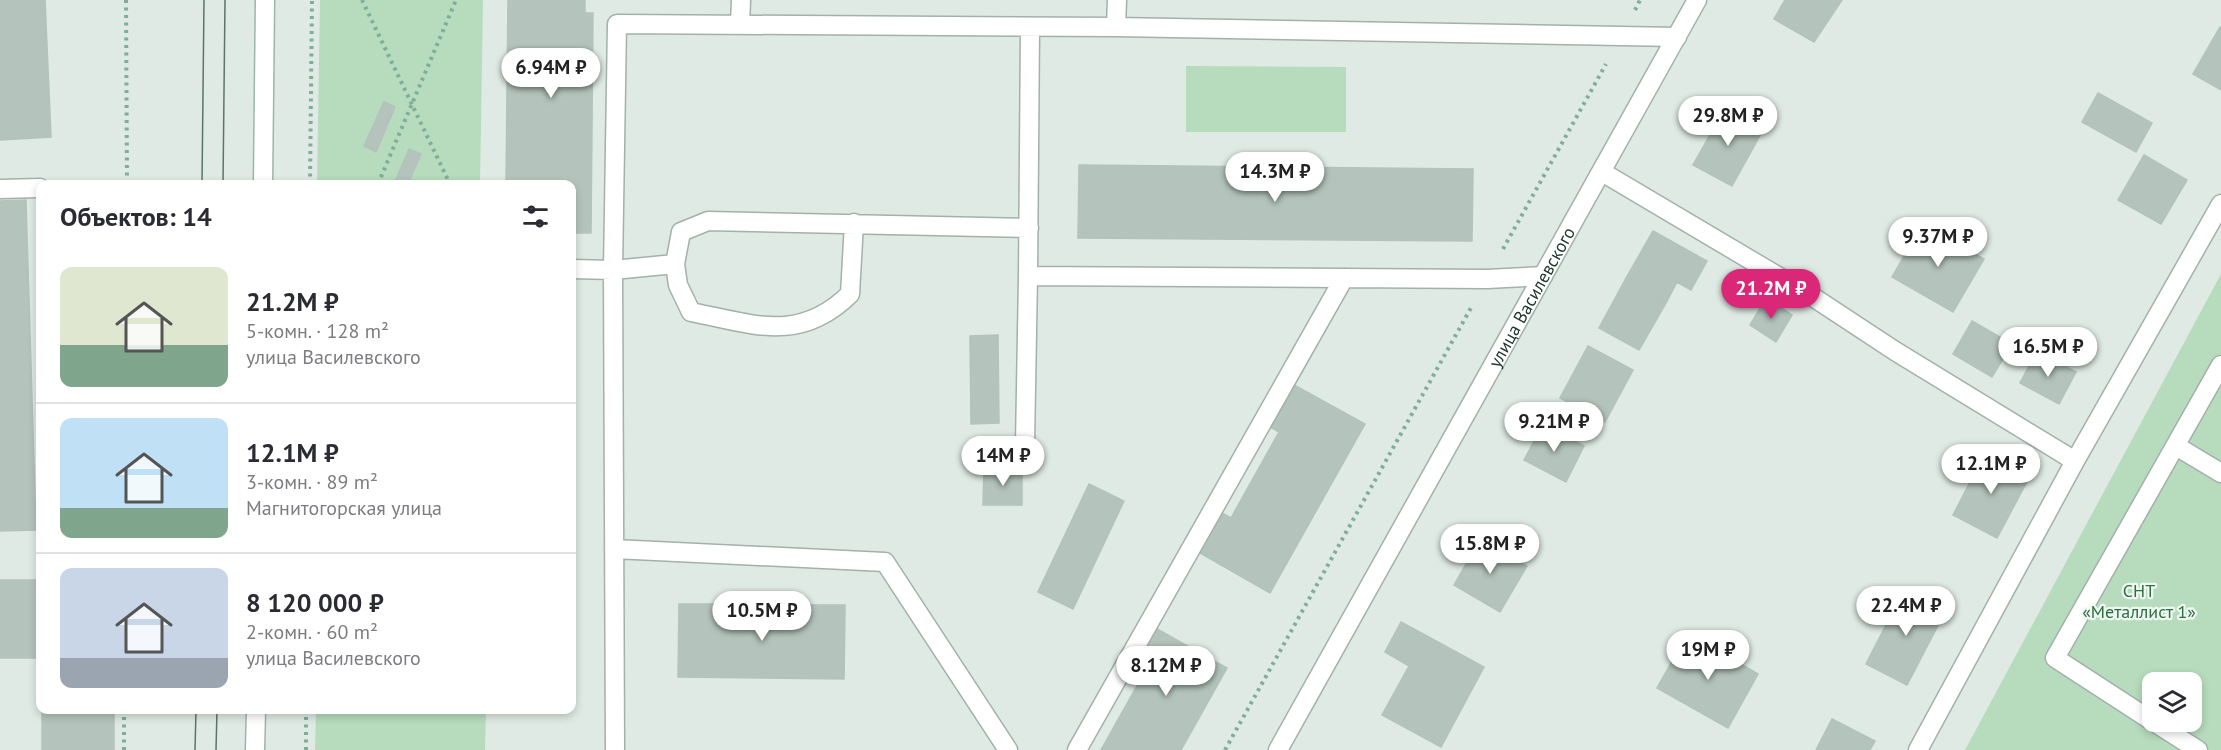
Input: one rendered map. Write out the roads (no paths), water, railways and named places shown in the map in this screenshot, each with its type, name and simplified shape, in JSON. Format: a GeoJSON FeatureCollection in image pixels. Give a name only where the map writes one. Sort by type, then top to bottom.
{"type":"FeatureCollection","features":[{"type":"Feature","properties":{"kind":"street"},"geometry":{"type":"LineString","coordinates":[[263,180],[265,0]]}},
{"type":"Feature","properties":{"kind":"street"},"geometry":{"type":"LineString","coordinates":[[740,25],[741,0]]}},
{"type":"Feature","properties":{"kind":"street"},"geometry":{"type":"LineString","coordinates":[[1116,27],[1117,0]]}},
{"type":"Feature","properties":{"kind":"street","name":"улица Василевского"},"geometry":{"type":"LineString","coordinates":[[1278,750],[1697,0]]}},
{"type":"Feature","properties":{"kind":"street"},"geometry":{"type":"LineString","coordinates":[[615,750],[613,270],[617,24],[1116,27],[1677,37]]}},
{"type":"Feature","properties":{"kind":"street"},"geometry":{"type":"LineString","coordinates":[[1025,444],[1030,28]]}},
{"type":"Feature","properties":{"kind":"street"},"geometry":{"type":"LineString","coordinates":[[1602,172],[1814,297],[1895,351],[2074,461]]}},
{"type":"Feature","properties":{"kind":"street"},"geometry":{"type":"LineString","coordinates":[[0,189],[36,188]]}},
{"type":"Feature","properties":{"kind":"street"},"geometry":{"type":"LineString","coordinates":[[1918,750],[2074,461],[2221,204]]}},
{"type":"Feature","properties":{"kind":"street"},"geometry":{"type":"LineString","coordinates":[[854,224],[850,294],[832,311],[809,323],[765,326],[691,312],[678,285],[675,264],[681,232],[708,221],[854,224],[1029,228]]}},
{"type":"Feature","properties":{"kind":"street"},"geometry":{"type":"LineString","coordinates":[[576,269],[613,270],[675,264]]}},
{"type":"Feature","properties":{"kind":"street"},"geometry":{"type":"LineString","coordinates":[[1028,276],[1487,279],[1543,276]]}},
{"type":"Feature","properties":{"kind":"street"},"geometry":{"type":"LineString","coordinates":[[1077,750],[1344,278]]}},
{"type":"Feature","properties":{"kind":"street"},"geometry":{"type":"LineString","coordinates":[[2142,714],[2055,658],[2221,366]]}},
{"type":"Feature","properties":{"kind":"street"},"geometry":{"type":"LineString","coordinates":[[2176,446],[2221,473]]}},
{"type":"Feature","properties":{"kind":"street"},"geometry":{"type":"LineString","coordinates":[[614,549],[885,562],[1008,750]]}},
{"type":"Feature","properties":{"kind":"street"},"geometry":{"type":"LineString","coordinates":[[255,750],[256,714]]}},
{"type":"Feature","properties":{"kind":"street"},"geometry":{"type":"LineString","coordinates":[[2170,732],[2198,750]]}},
{"type":"Feature","properties":{"kind":"tram line"},"geometry":{"type":"LineString","coordinates":[[202,180],[204,0]]}},
{"type":"Feature","properties":{"kind":"tram line"},"geometry":{"type":"LineString","coordinates":[[223,180],[225,0]]}},
{"type":"Feature","properties":{"kind":"tram line"},"geometry":{"type":"LineString","coordinates":[[195,750],[196,714]]}},
{"type":"Feature","properties":{"kind":"tram line"},"geometry":{"type":"LineString","coordinates":[[216,750],[217,714]]}},
{"type":"Feature","properties":{"kind":"park label","name":"СНТ «Металлист 1»"},"geometry":{"type":"Point","coordinates":[2139,600]}}]}
